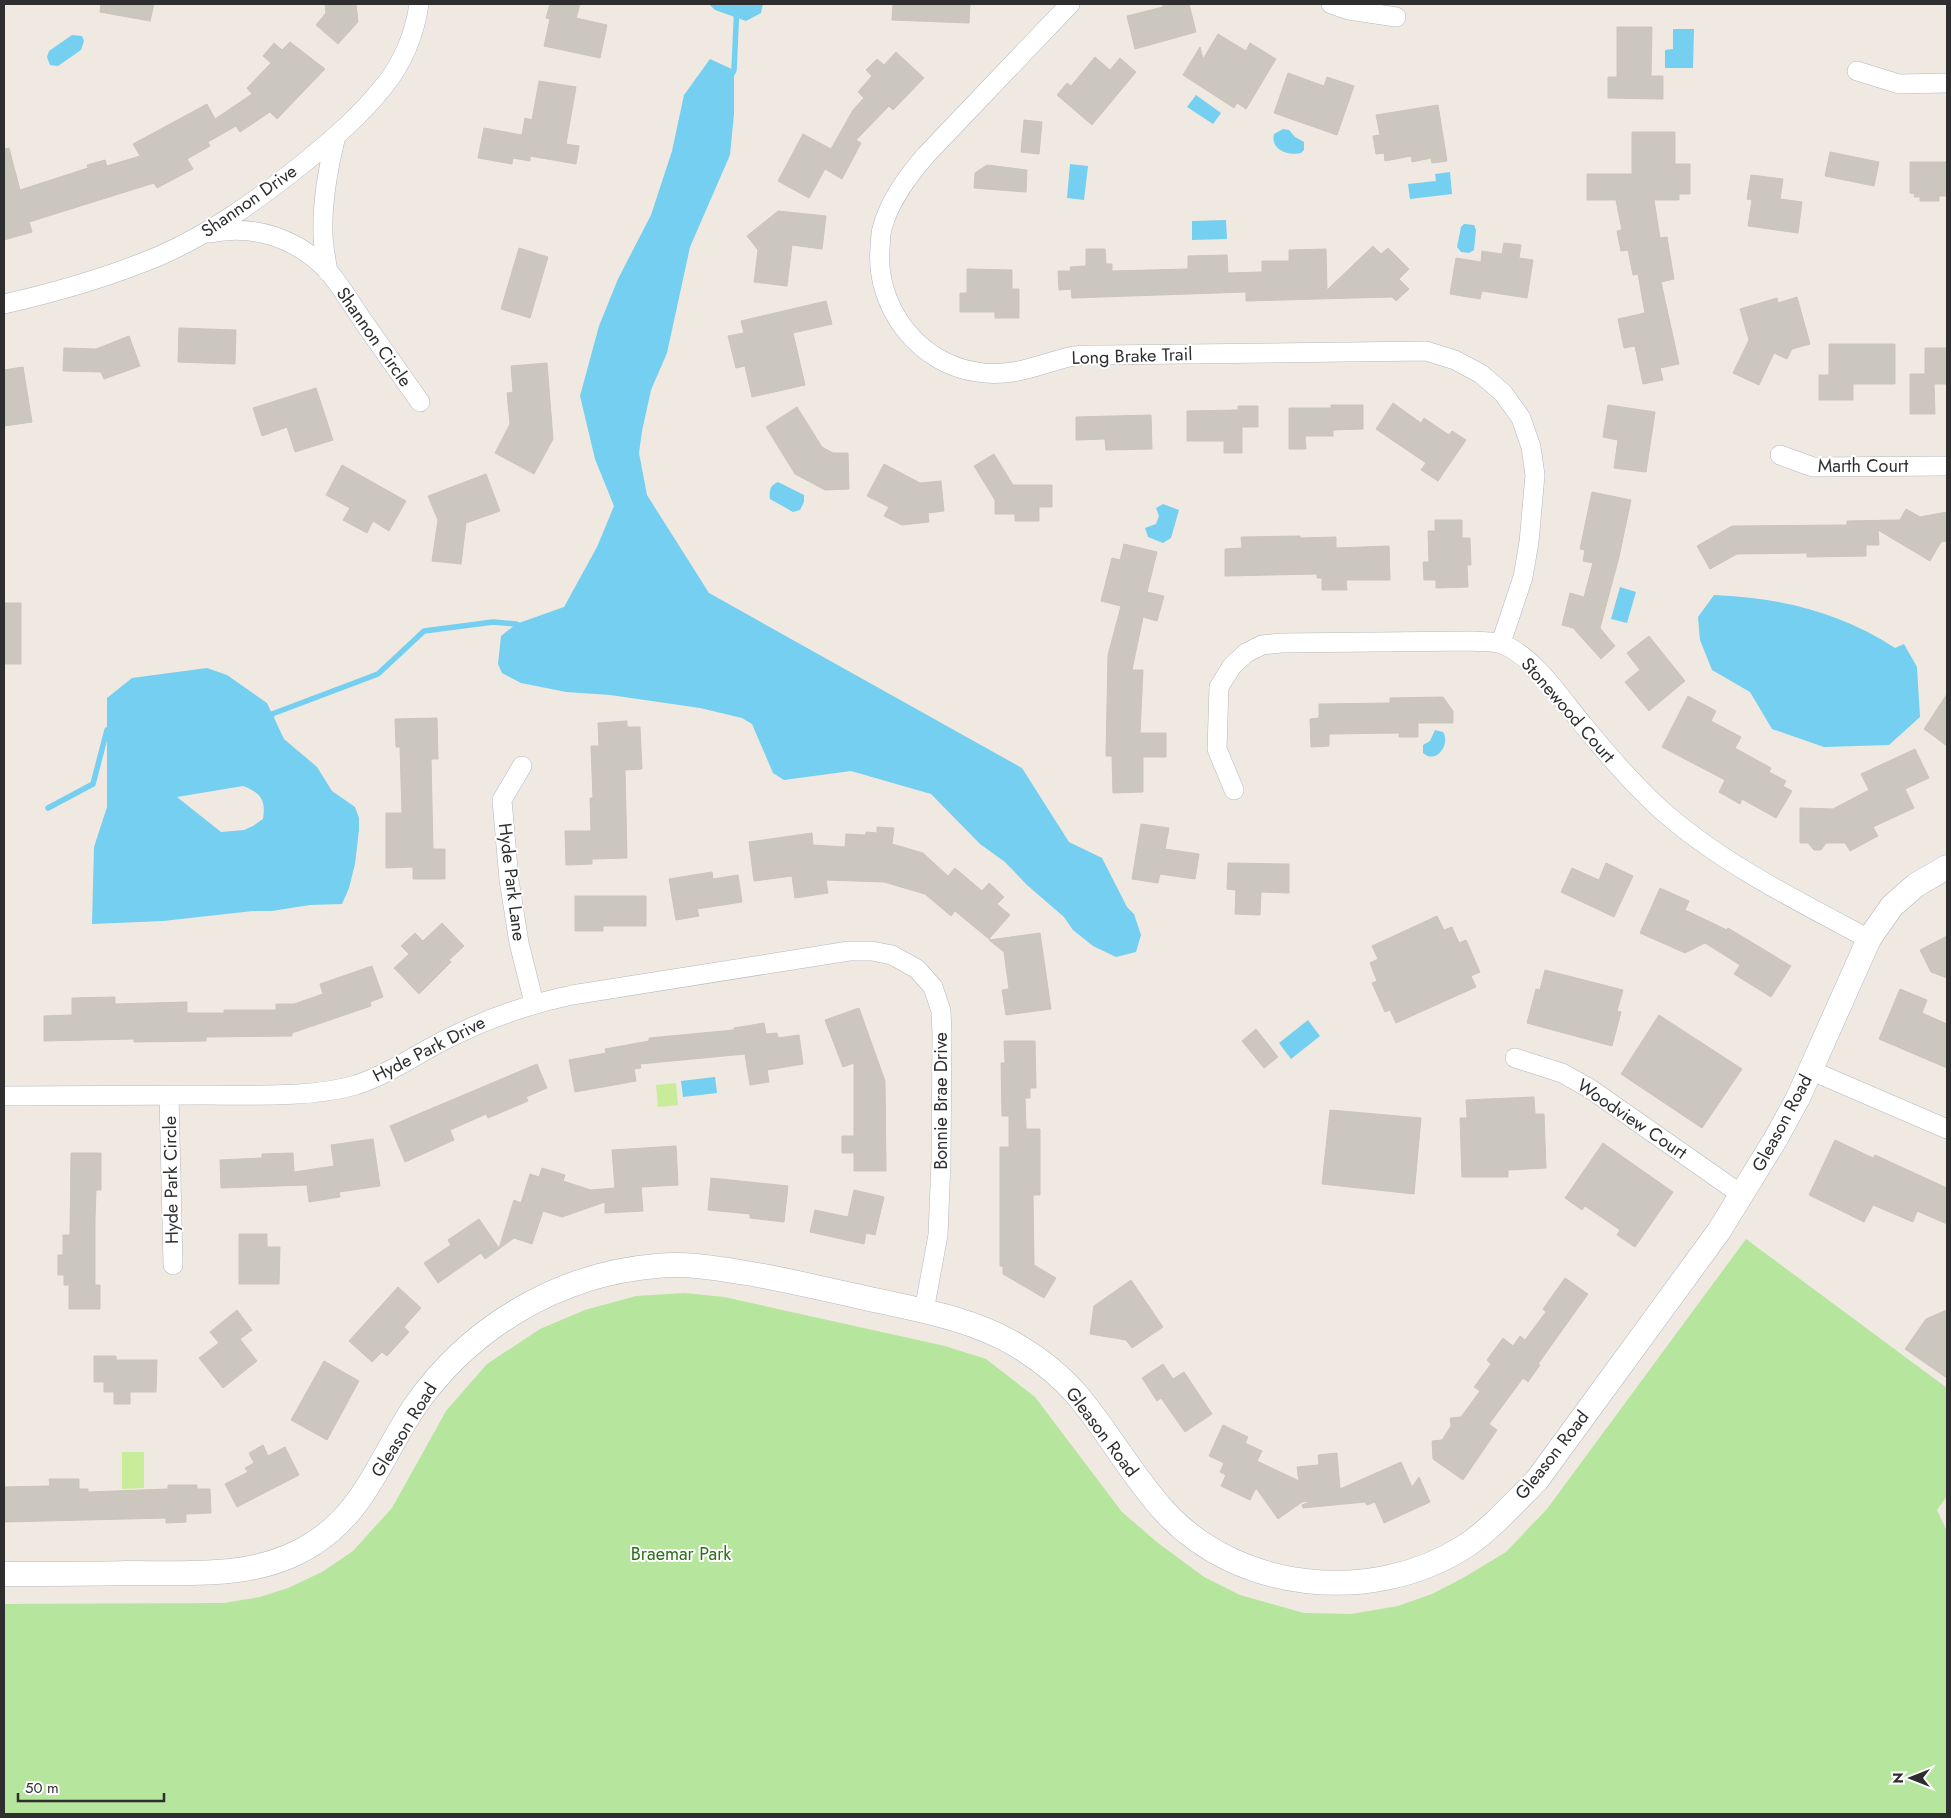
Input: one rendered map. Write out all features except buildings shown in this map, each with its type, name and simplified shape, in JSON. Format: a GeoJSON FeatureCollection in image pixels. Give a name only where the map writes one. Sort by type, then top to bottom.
{"type":"FeatureCollection","features":[{"type":"Feature","properties":{"kind":"street","name":"Shannon Drive"},"geometry":{"type":"LineString","coordinates":[[4,304],[100,278],[160,256],[202,234],[270,190],[336,136],[384,86],[404,54],[417,20],[419,4]]}},
{"type":"Feature","properties":{"kind":"street","name":"Long Brake Trail"},"geometry":{"type":"LineString","coordinates":[[1070,4],[926,155],[908,176],[893,202],[882,229],[879,261],[884,293],[898,321],[919,346],[945,364],[976,372],[1007,374],[1038,367],[1071,356],[1103,355],[1426,351],[1455,360],[1481,374],[1503,394],[1521,418],[1531,446],[1534,475],[1529,542],[1523,578],[1501,643]]}},
{"type":"Feature","properties":{"kind":"street"},"geometry":{"type":"LineString","coordinates":[[1332,4],[1349,10],[1396,17]]}},
{"type":"Feature","properties":{"kind":"street"},"geometry":{"type":"LineString","coordinates":[[1856,71],[1899,84],[1947,83]]}},
{"type":"Feature","properties":{"kind":"street","name":"Shannon Circle"},"geometry":{"type":"LineString","coordinates":[[328,272],[323,235],[323,205],[328,170],[336,136]]}},
{"type":"Feature","properties":{"kind":"street","name":"Shannon Circle"},"geometry":{"type":"LineString","coordinates":[[202,234],[229,229],[256,231],[284,240],[308,252],[328,272],[420,402]]}},
{"type":"Feature","properties":{"kind":"street","name":"Marth Court"},"geometry":{"type":"LineString","coordinates":[[1780,455],[1813,467],[1947,466]]}},
{"type":"Feature","properties":{"kind":"street","name":"Stonewood Court"},"geometry":{"type":"LineString","coordinates":[[1234,790],[1218,749],[1219,687],[1232,666],[1246,654],[1262,645],[1281,643],[1472,641],[1501,643],[1522,655],[1533,666],[1618,767],[1659,808],[1703,843],[1789,898],[1869,939]]}},
{"type":"Feature","properties":{"kind":"street","name":"Hyde Park Lane"},"geometry":{"type":"LineString","coordinates":[[522,766],[502,800],[509,880],[519,943],[534,1002]]}},
{"type":"Feature","properties":{"kind":"street","name":"Gleason Road"},"geometry":{"type":"LineString","coordinates":[[4,1574],[205,1573],[243,1571],[283,1559],[314,1544],[343,1520],[368,1487],[413,1409],[444,1368],[479,1336],[518,1308],[561,1288],[608,1273],[657,1265],[705,1266],[752,1274],[924,1311],[986,1330],[1016,1345],[1049,1368],[1077,1395],[1138,1480],[1168,1515],[1202,1544],[1241,1564],[1286,1578],[1330,1584],[1378,1580],[1421,1568],[1465,1547],[1536,1480],[1719,1231],[1742,1195],[1775,1140],[1810,1070],[1869,939],[1892,906],[1916,885],[1947,867]]}},
{"type":"Feature","properties":{"kind":"street","name":"Hyde Park Drive"},"geometry":{"type":"LineString","coordinates":[[4,1096],[257,1095],[302,1093],[356,1085],[383,1074],[450,1037],[534,1002],[848,951]]}},
{"type":"Feature","properties":{"kind":"street","name":"Bonnie Brae Drive"},"geometry":{"type":"LineString","coordinates":[[848,951],[872,951],[892,955],[917,969],[933,988],[941,1011],[942,1161],[938,1235],[924,1311]]}},
{"type":"Feature","properties":{"kind":"street","name":"Woodview Court"},"geometry":{"type":"LineString","coordinates":[[1515,1058],[1538,1064],[1589,1088],[1742,1195]]}},
{"type":"Feature","properties":{"kind":"street"},"geometry":{"type":"LineString","coordinates":[[1810,1070],[1947,1130]]}},
{"type":"Feature","properties":{"kind":"street","name":"Hyde Park Circle"},"geometry":{"type":"LineString","coordinates":[[169,1095],[173,1265]]}},
{"type":"Feature","properties":{"kind":"green space"},"geometry":{"type":"Polygon","coordinates":[[[676,1083],[678,1105],[658,1107],[656,1085],[676,1083]]]}},
{"type":"Feature","properties":{"kind":"green space","name":"Braemar Park"},"geometry":{"type":"Polygon","coordinates":[[[1746,1239],[1947,1388],[1947,1496],[1937,1510],[1947,1531],[1947,1814],[4,1814],[4,1604],[224,1603],[260,1597],[288,1588],[322,1572],[353,1551],[392,1508],[446,1411],[487,1364],[540,1329],[585,1310],[636,1296],[685,1293],[724,1297],[945,1346],[986,1359],[1035,1397],[1122,1512],[1158,1543],[1204,1577],[1240,1595],[1304,1613],[1351,1614],[1398,1606],[1432,1594],[1506,1552],[1547,1509],[1746,1239]]]}},
{"type":"Feature","properties":{"kind":"green space"},"geometry":{"type":"Polygon","coordinates":[[[122,1452],[144,1452],[144,1488],[122,1489],[122,1452]]]}},
{"type":"Feature","properties":{"kind":"water"},"geometry":{"type":"Polygon","coordinates":[[[709,4],[763,4],[761,13],[746,21],[715,10],[709,4]]]}},
{"type":"Feature","properties":{"kind":"water"},"geometry":{"type":"Polygon","coordinates":[[[1673,29],[1694,29],[1693,68],[1665,68],[1665,50],[1673,49],[1673,29]]]}},
{"type":"Feature","properties":{"kind":"water"},"geometry":{"type":"Polygon","coordinates":[[[72,35],[82,36],[84,41],[81,50],[58,66],[50,65],[47,57],[49,51],[72,35]]]}},
{"type":"Feature","properties":{"kind":"water"},"geometry":{"type":"Polygon","coordinates":[[[710,59],[734,70],[734,114],[730,155],[690,247],[667,353],[651,390],[639,453],[647,495],[709,593],[1022,768],[1069,842],[1102,858],[1127,907],[1134,914],[1141,935],[1136,952],[1116,957],[1093,946],[1073,930],[1064,917],[1027,885],[1005,862],[980,844],[931,794],[851,771],[784,780],[773,773],[752,724],[742,718],[700,708],[610,695],[566,692],[521,683],[502,673],[498,664],[501,636],[516,624],[564,607],[597,547],[614,506],[595,459],[580,396],[599,326],[618,279],[651,215],[672,151],[684,95],[710,59]]]}},
{"type":"Feature","properties":{"kind":"water"},"geometry":{"type":"Polygon","coordinates":[[[1196,95],[1221,113],[1213,124],[1187,107],[1196,95]]]}},
{"type":"Feature","properties":{"kind":"water"},"geometry":{"type":"Polygon","coordinates":[[[1283,129],[1289,130],[1295,137],[1304,142],[1304,150],[1301,153],[1286,153],[1275,144],[1274,134],[1283,129]]]}},
{"type":"Feature","properties":{"kind":"water"},"geometry":{"type":"Polygon","coordinates":[[[1070,164],[1088,166],[1084,200],[1067,198],[1070,164]]]}},
{"type":"Feature","properties":{"kind":"water"},"geometry":{"type":"Polygon","coordinates":[[[1450,172],[1452,194],[1410,199],[1408,184],[1436,181],[1435,174],[1450,172]]]}},
{"type":"Feature","properties":{"kind":"water"},"geometry":{"type":"Polygon","coordinates":[[[1226,220],[1227,239],[1192,240],[1192,221],[1226,220]]]}},
{"type":"Feature","properties":{"kind":"water"},"geometry":{"type":"Polygon","coordinates":[[[1464,224],[1474,225],[1476,230],[1474,250],[1469,253],[1461,252],[1457,247],[1461,227],[1464,224]]]}},
{"type":"Feature","properties":{"kind":"water"},"geometry":{"type":"Polygon","coordinates":[[[778,482],[804,495],[804,502],[800,510],[793,512],[770,499],[771,489],[778,482]]]}},
{"type":"Feature","properties":{"kind":"water"},"geometry":{"type":"Polygon","coordinates":[[[1163,504],[1179,510],[1171,538],[1163,543],[1148,537],[1145,528],[1156,524],[1159,516],[1156,508],[1163,504]]]}},
{"type":"Feature","properties":{"kind":"water"},"geometry":{"type":"Polygon","coordinates":[[[1620,587],[1636,592],[1627,623],[1611,619],[1620,587]]]}},
{"type":"Feature","properties":{"kind":"water"},"geometry":{"type":"Polygon","coordinates":[[[1714,595],[1786,603],[1831,616],[1874,635],[1895,648],[1904,644],[1917,667],[1920,717],[1889,745],[1824,747],[1772,729],[1750,692],[1712,670],[1700,640],[1698,617],[1714,595]]]}},
{"type":"Feature","properties":{"kind":"water"},"geometry":{"type":"Polygon","coordinates":[[[207,668],[227,675],[267,703],[284,739],[317,767],[332,791],[355,807],[359,818],[359,830],[355,864],[349,888],[342,904],[310,905],[272,911],[253,911],[163,921],[92,924],[94,847],[107,807],[107,698],[132,678],[207,668]],[[243,786],[177,797],[221,832],[244,830],[263,819],[264,807],[261,798],[254,791],[243,786]]]}},
{"type":"Feature","properties":{"kind":"water"},"geometry":{"type":"Polygon","coordinates":[[[1435,730],[1443,732],[1445,737],[1444,747],[1437,755],[1428,756],[1423,753],[1423,745],[1430,741],[1435,730]]]}},
{"type":"Feature","properties":{"kind":"water"},"geometry":{"type":"Polygon","coordinates":[[[1308,1020],[1320,1036],[1291,1059],[1279,1043],[1308,1020]]]}},
{"type":"Feature","properties":{"kind":"water"},"geometry":{"type":"Polygon","coordinates":[[[715,1077],[717,1093],[683,1097],[681,1081],[715,1077]]]}},
{"type":"Feature","properties":{"kind":"waterway"},"geometry":{"type":"LineString","coordinates":[[731,76],[734,70],[737,4]]}},
{"type":"Feature","properties":{"kind":"waterway"},"geometry":{"type":"LineString","coordinates":[[271,720],[272,714],[378,674],[424,631],[493,622],[516,624],[523,627]]}},
{"type":"Feature","properties":{"kind":"waterway"},"geometry":{"type":"LineString","coordinates":[[48,808],[93,784],[107,730],[114,732]]}}]}
